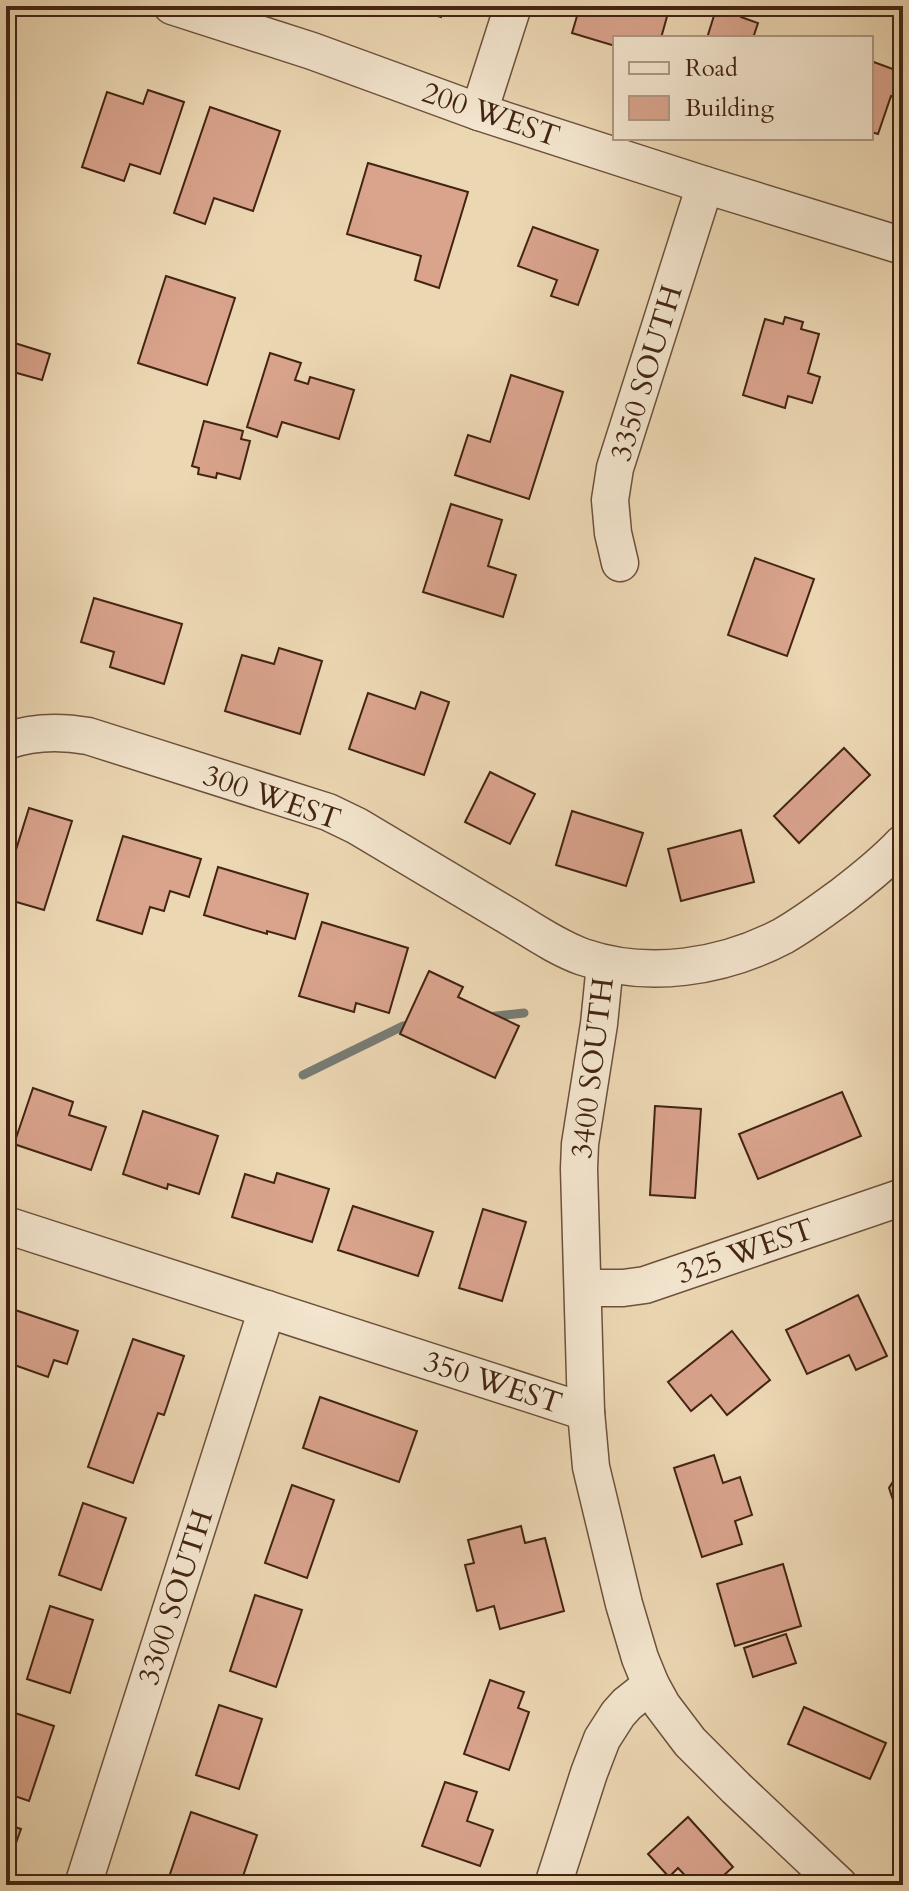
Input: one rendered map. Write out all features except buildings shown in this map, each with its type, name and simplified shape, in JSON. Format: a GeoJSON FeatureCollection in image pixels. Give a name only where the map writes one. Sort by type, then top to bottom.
{"type":"FeatureCollection","features":[{"type":"Feature","properties":{"kind":"street","name":"200 WEST"},"geometry":{"type":"LineString","coordinates":[[172,6],[312,51],[479,112],[903,246]]}},
{"type":"Feature","properties":{"kind":"street"},"geometry":{"type":"LineString","coordinates":[[479,112],[513,6]]}},
{"type":"Feature","properties":{"kind":"street","name":"3350 SOUTH"},"geometry":{"type":"LineString","coordinates":[[620,563],[610,500],[615,468],[705,185]]}},
{"type":"Feature","properties":{"kind":"street","name":"300 WEST"},"geometry":{"type":"LineString","coordinates":[[6,741],[41,732],[58,731],[88,736],[328,812],[357,826],[562,948],[605,964]]}},
{"type":"Feature","properties":{"kind":"street","name":"3400 SOUTH"},"geometry":{"type":"LineString","coordinates":[[586,1412],[580,1144],[605,964],[662,969],[704,963],[751,950],[783,936],[813,917],[861,881],[903,843]]}},
{"type":"Feature","properties":{"kind":"street","name":"325 WEST"},"geometry":{"type":"LineString","coordinates":[[583,1288],[645,1285],[903,1197]]}},
{"type":"Feature","properties":{"kind":"street","name":"350 WEST"},"geometry":{"type":"LineString","coordinates":[[6,1225],[586,1412],[596,1492],[631,1631],[651,1685],[690,1742],[839,1885]]}},
{"type":"Feature","properties":{"kind":"street","name":"3300 SOUTH"},"geometry":{"type":"LineString","coordinates":[[83,1885],[267,1309]]}},
{"type":"Feature","properties":{"kind":"street"},"geometry":{"type":"LineString","coordinates":[[553,1885],[602,1739],[627,1704],[651,1685]]}},
{"type":"Feature","properties":{"kind":"waterway"},"geometry":{"type":"LineString","coordinates":[[487,1017],[524,1013]]}},
{"type":"Feature","properties":{"kind":"waterway"},"geometry":{"type":"LineString","coordinates":[[303,1075],[403,1026],[413,1025]]}}]}
